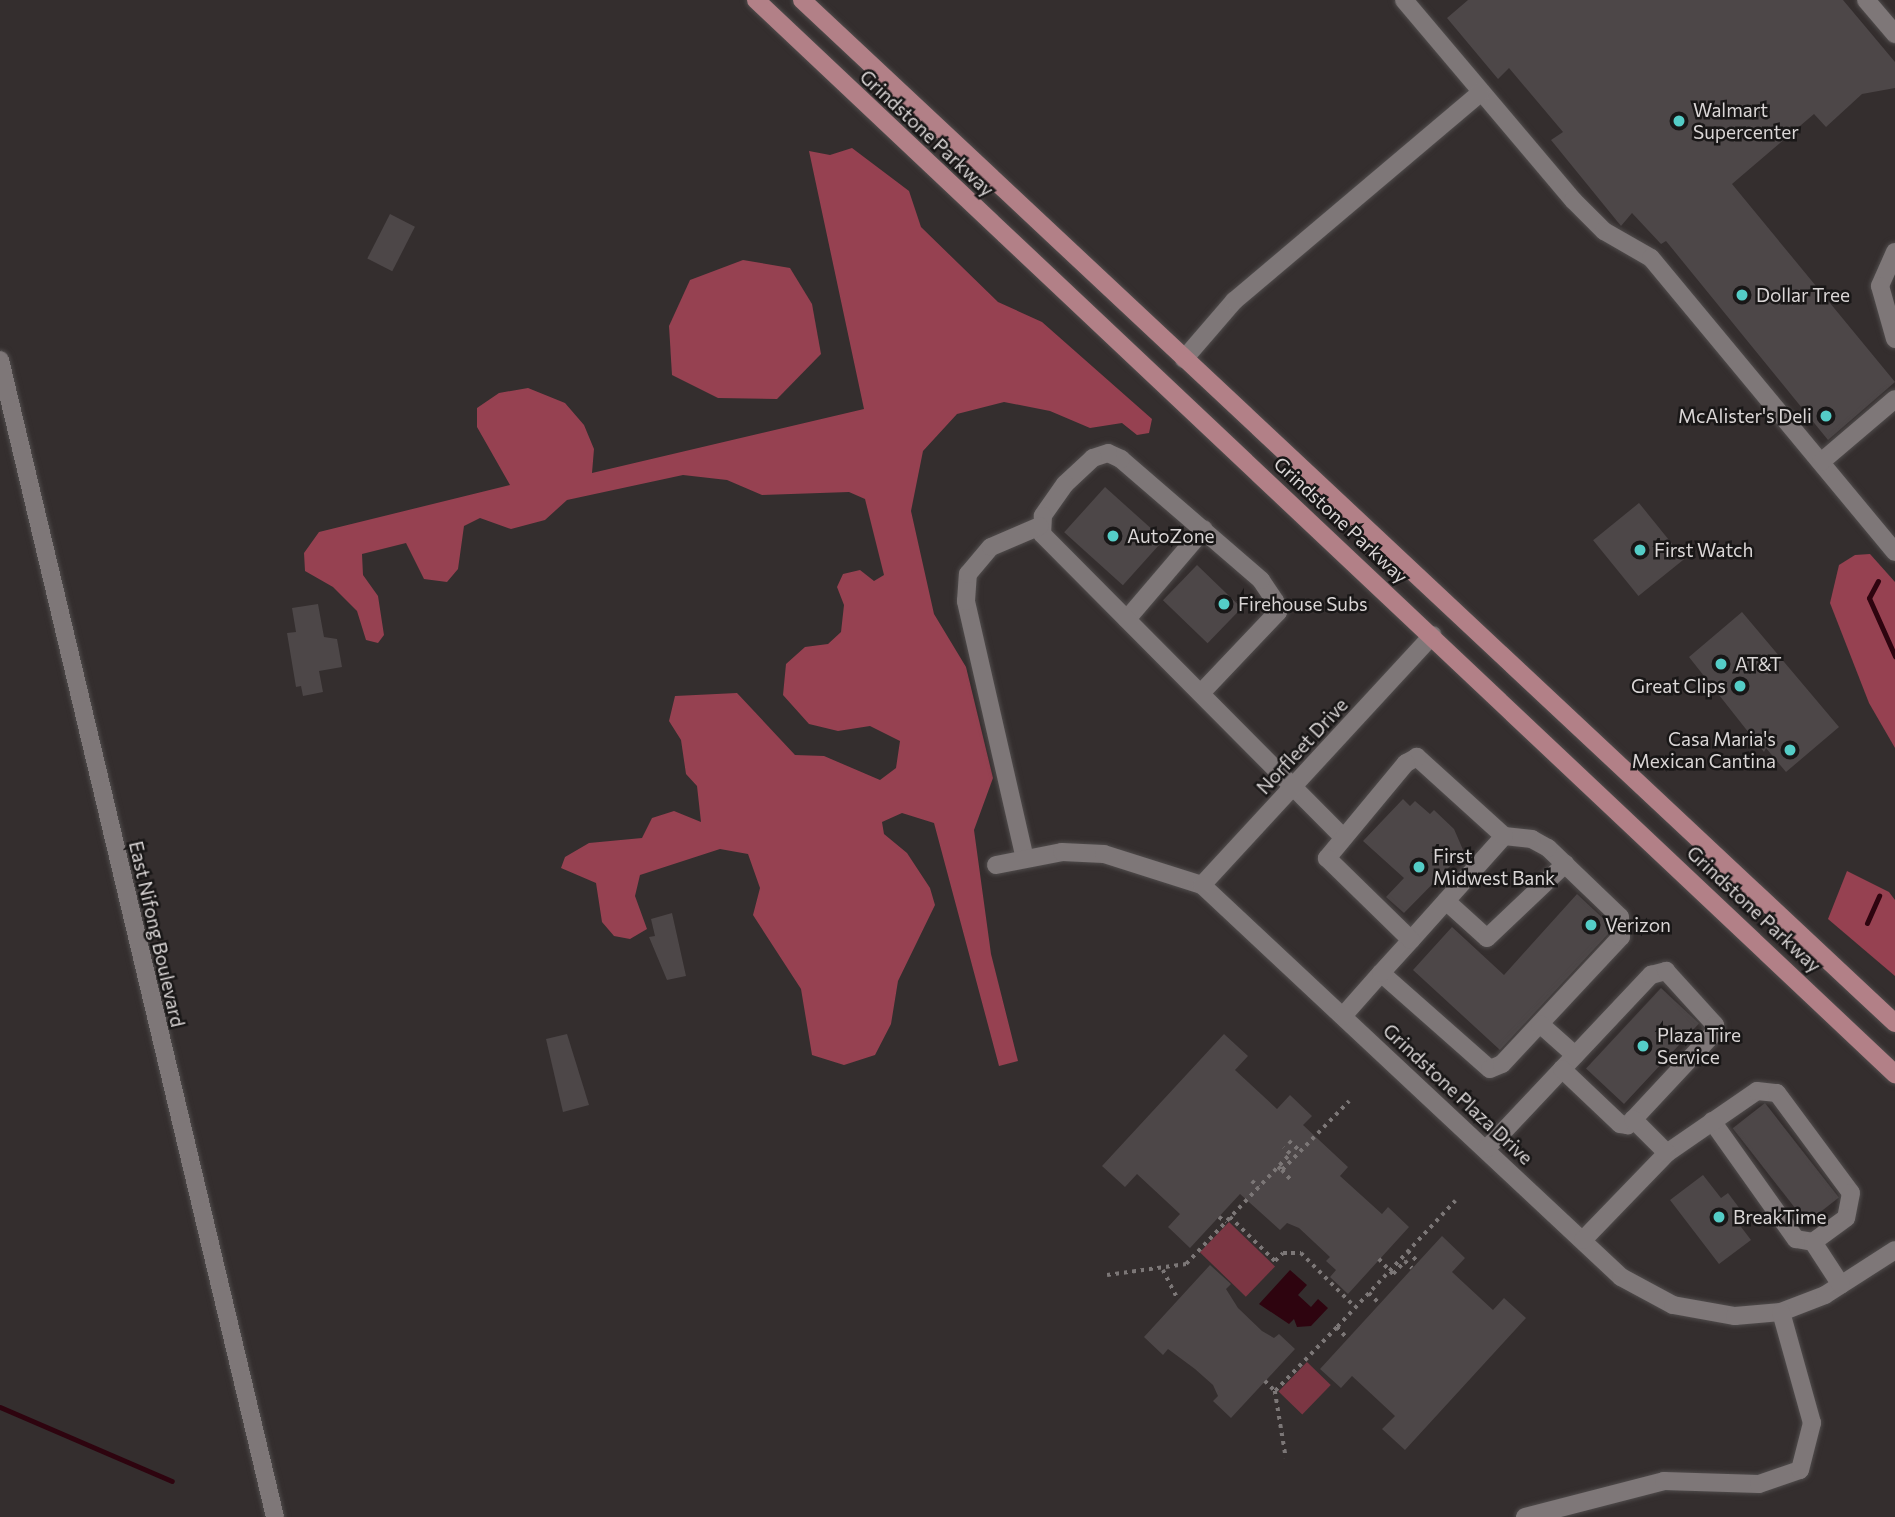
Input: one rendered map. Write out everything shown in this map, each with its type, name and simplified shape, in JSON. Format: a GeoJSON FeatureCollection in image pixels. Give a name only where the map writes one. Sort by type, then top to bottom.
{"type":"FeatureCollection","features":[{"type":"Feature","properties":{"kind":"main road","name":"Grindstone Parkway"},"geometry":{"type":"LineString","coordinates":[[756,0],[1433,635],[1895,1074]]}},
{"type":"Feature","properties":{"kind":"main road","name":"Grindstone Parkway"},"geometry":{"type":"LineString","coordinates":[[802,0],[1895,1023]]}},
{"type":"Feature","properties":{"kind":"street"},"geometry":{"type":"LineString","coordinates":[[1404,0],[1480,93],[1604,231],[1651,258],[1895,552]]}},
{"type":"Feature","properties":{"kind":"street"},"geometry":{"type":"LineString","coordinates":[[1866,0],[1895,34]]}},
{"type":"Feature","properties":{"kind":"street"},"geometry":{"type":"LineString","coordinates":[[1184,359],[1234,301],[1480,93]]}},
{"type":"Feature","properties":{"kind":"street"},"geometry":{"type":"LineString","coordinates":[[1895,252],[1880,286],[1895,339]]}},
{"type":"Feature","properties":{"kind":"street","name":"East Nifong Boulevard"},"geometry":{"type":"LineString","coordinates":[[0,360],[275,1517]]}},
{"type":"Feature","properties":{"kind":"street"},"geometry":{"type":"LineString","coordinates":[[1821,462],[1895,399]]}},
{"type":"Feature","properties":{"kind":"street"},"geometry":{"type":"LineString","coordinates":[[1025,859],[966,601],[968,573],[991,547],[1040,526],[1065,484],[1084,464],[1108,453],[1204,529],[1261,580],[1278,612],[1201,694]]}},
{"type":"Feature","properties":{"kind":"street"},"geometry":{"type":"LineString","coordinates":[[1040,526],[1127,619],[1342,836]]}},
{"type":"Feature","properties":{"kind":"street"},"geometry":{"type":"LineString","coordinates":[[1127,619],[1204,529]]}},
{"type":"Feature","properties":{"kind":"street","name":"Norfleet Drive"},"geometry":{"type":"LineString","coordinates":[[1202,885],[1433,635]]}},
{"type":"Feature","properties":{"kind":"street"},"geometry":{"type":"LineString","coordinates":[[1381,973],[1490,1069],[1502,1064],[1624,932],[1620,917],[1540,842],[1504,836],[1417,757],[1328,852],[1330,863],[1411,940]]}},
{"type":"Feature","properties":{"kind":"street"},"geometry":{"type":"LineString","coordinates":[[1343,1016],[1504,836]]}},
{"type":"Feature","properties":{"kind":"street","name":"Grindstone Plaza Drive"},"geometry":{"type":"LineString","coordinates":[[996,865],[1062,852],[1104,854],[1202,885],[1621,1277],[1673,1306],[1735,1316],[1781,1311],[1841,1285],[1895,1250]]}},
{"type":"Feature","properties":{"kind":"street"},"geometry":{"type":"LineString","coordinates":[[1446,901],[1487,938],[1565,864]]}},
{"type":"Feature","properties":{"kind":"street"},"geometry":{"type":"LineString","coordinates":[[1486,1149],[1575,1055],[1660,971],[1712,1016],[1713,1034],[1633,1119],[1620,1124],[1562,1069]]}},
{"type":"Feature","properties":{"kind":"street"},"geometry":{"type":"LineString","coordinates":[[1540,1024],[1575,1055]]}},
{"type":"Feature","properties":{"kind":"street"},"geometry":{"type":"LineString","coordinates":[[1583,1240],[1667,1153],[1713,1121],[1757,1091],[1777,1093],[1851,1193],[1846,1218],[1813,1242],[1796,1239],[1713,1121]]}},
{"type":"Feature","properties":{"kind":"street"},"geometry":{"type":"LineString","coordinates":[[1633,1119],[1667,1153]]}},
{"type":"Feature","properties":{"kind":"street"},"geometry":{"type":"LineString","coordinates":[[1813,1242],[1841,1285]]}},
{"type":"Feature","properties":{"kind":"street"},"geometry":{"type":"LineString","coordinates":[[1525,1517],[1664,1481],[1759,1484],[1800,1470],[1812,1423],[1781,1311]]}},
{"type":"Feature","properties":{"kind":"path"},"geometry":{"type":"LineString","coordinates":[[1107,1275],[1163,1270],[1186,1264],[1259,1187],[1300,1151],[1349,1101]]}},
{"type":"Feature","properties":{"kind":"path"},"geometry":{"type":"LineString","coordinates":[[1289,1141],[1300,1151]]}},
{"type":"Feature","properties":{"kind":"path"},"geometry":{"type":"LineString","coordinates":[[1280,1168],[1290,1154],[1283,1148]]}},
{"type":"Feature","properties":{"kind":"path"},"geometry":{"type":"LineString","coordinates":[[1280,1168],[1290,1179]]}},
{"type":"Feature","properties":{"kind":"path"},"geometry":{"type":"LineString","coordinates":[[1252,1181],[1259,1187]]}},
{"type":"Feature","properties":{"kind":"path"},"geometry":{"type":"LineString","coordinates":[[1275,1391],[1455,1201]]}},
{"type":"Feature","properties":{"kind":"path"},"geometry":{"type":"LineString","coordinates":[[1219,1217],[1226,1222]]}},
{"type":"Feature","properties":{"kind":"path"},"geometry":{"type":"LineString","coordinates":[[1230,1217],[1275,1261],[1283,1253],[1301,1253],[1355,1307]]}},
{"type":"Feature","properties":{"kind":"path"},"geometry":{"type":"LineString","coordinates":[[1408,1251],[1418,1262]]}},
{"type":"Feature","properties":{"kind":"path"},"geometry":{"type":"LineString","coordinates":[[1380,1259],[1393,1273],[1405,1261],[1412,1268]]}},
{"type":"Feature","properties":{"kind":"path"},"geometry":{"type":"LineString","coordinates":[[1163,1270],[1178,1299]]}},
{"type":"Feature","properties":{"kind":"path"},"geometry":{"type":"LineString","coordinates":[[1369,1293],[1379,1303]]}},
{"type":"Feature","properties":{"kind":"path"},"geometry":{"type":"LineString","coordinates":[[1337,1327],[1347,1338]]}},
{"type":"Feature","properties":{"kind":"path"},"geometry":{"type":"LineString","coordinates":[[1265,1381],[1275,1391],[1286,1458]]}},
{"type":"Feature","properties":{"kind":"shaded area"},"geometry":{"type":"Polygon","coordinates":[[[852,148],[909,191],[921,227],[998,302],[1042,322],[1152,419],[1149,433],[1137,435],[1122,423],[1090,428],[1050,411],[1004,402],[957,414],[923,451],[911,511],[934,614],[966,667],[993,778],[974,830],[991,954],[1018,1061],[999,1066],[934,823],[902,813],[882,822],[884,834],[907,853],[930,888],[935,905],[898,981],[891,1024],[875,1055],[844,1065],[812,1055],[801,989],[753,915],[760,888],[748,854],[720,849],[640,875],[635,896],[647,929],[630,939],[614,936],[602,922],[596,883],[561,868],[565,857],[589,843],[642,838],[652,818],[674,811],[701,822],[697,786],[686,774],[681,740],[669,721],[675,696],[737,693],[795,755],[824,756],[880,780],[896,768],[900,741],[870,726],[838,731],[809,724],[783,695],[786,664],[805,647],[828,644],[841,632],[844,605],[837,587],[843,574],[860,570],[874,581],[884,575],[865,499],[849,492],[762,495],[727,480],[683,475],[567,500],[545,520],[511,529],[480,518],[464,526],[458,569],[447,582],[424,579],[406,543],[362,554],[363,575],[378,596],[384,635],[378,643],[366,640],[357,611],[333,587],[305,571],[304,553],[319,532],[510,485],[477,427],[477,408],[499,393],[528,388],[565,403],[584,425],[594,449],[592,473],[864,409],[809,151],[830,155],[852,148]]]}},
{"type":"Feature","properties":{"kind":"shaded area"},"geometry":{"type":"Polygon","coordinates":[[[743,260],[790,268],[812,304],[821,354],[777,399],[718,398],[672,375],[669,326],[690,280],[743,260]]]}},
{"type":"Feature","properties":{"kind":"shaded area"},"geometry":{"type":"Polygon","coordinates":[[[1870,554],[1895,582],[1895,748],[1869,703],[1830,603],[1839,565],[1855,555],[1870,554]]]}},
{"type":"Feature","properties":{"kind":"shaded area"},"geometry":{"type":"Polygon","coordinates":[[[1847,871],[1889,892],[1895,900],[1895,976],[1828,919],[1847,871]]]}},
{"type":"Feature","properties":{"kind":"shaded area"},"geometry":{"type":"Polygon","coordinates":[[[1229,1222],[1275,1266],[1246,1297],[1200,1252],[1229,1222]]]}},
{"type":"Feature","properties":{"kind":"shaded area"},"geometry":{"type":"Polygon","coordinates":[[[1290,1270],[1307,1285],[1298,1295],[1311,1307],[1318,1299],[1328,1308],[1311,1326],[1297,1327],[1294,1319],[1289,1324],[1259,1304],[1290,1270]]]}},
{"type":"Feature","properties":{"kind":"shaded area"},"geometry":{"type":"Polygon","coordinates":[[[1307,1362],[1331,1385],[1302,1414],[1279,1391],[1307,1362]]]}},
{"type":"Feature","properties":{"kind":"building","name":"Walmart Supercenter"},"geometry":{"type":"Polygon","coordinates":[[[1468,0],[1843,0],[1895,62],[1895,88],[1862,94],[1826,127],[1814,114],[1732,184],[1895,382],[1828,440],[1666,241],[1661,244],[1632,213],[1621,226],[1551,140],[1563,132],[1509,68],[1498,79],[1447,18],[1468,0]]]}},
{"type":"Feature","properties":{"kind":"building"},"geometry":{"type":"Polygon","coordinates":[[[390,214],[415,227],[392,271],[367,259],[390,214]]]}},
{"type":"Feature","properties":{"kind":"building","name":"AutoZone"},"geometry":{"type":"Polygon","coordinates":[[[1105,487],[1164,540],[1123,585],[1064,532],[1105,487]]]}},
{"type":"Feature","properties":{"kind":"building","name":"First Watch"},"geometry":{"type":"Polygon","coordinates":[[[1639,503],[1684,559],[1638,596],[1593,540],[1639,503]]]}},
{"type":"Feature","properties":{"kind":"building"},"geometry":{"type":"Polygon","coordinates":[[[1197,565],[1242,608],[1208,643],[1163,600],[1197,565]]]}},
{"type":"Feature","properties":{"kind":"building"},"geometry":{"type":"Polygon","coordinates":[[[318,604],[324,637],[337,639],[342,667],[319,671],[323,692],[303,696],[301,686],[296,687],[287,633],[296,632],[292,608],[318,604]]]}},
{"type":"Feature","properties":{"kind":"building"},"geometry":{"type":"Polygon","coordinates":[[[1742,612],[1839,727],[1786,772],[1766,748],[1764,752],[1689,657],[1742,612]]]}},
{"type":"Feature","properties":{"kind":"building","name":"First Midwest Bank"},"geometry":{"type":"Polygon","coordinates":[[[1403,799],[1410,806],[1415,801],[1430,814],[1434,810],[1454,829],[1464,852],[1404,913],[1386,897],[1404,878],[1363,841],[1403,799]]]}},
{"type":"Feature","properties":{"kind":"building"},"geometry":{"type":"Polygon","coordinates":[[[1577,894],[1609,924],[1609,933],[1500,1050],[1413,970],[1452,927],[1504,975],[1577,894]]]}},
{"type":"Feature","properties":{"kind":"building"},"geometry":{"type":"Polygon","coordinates":[[[672,913],[686,976],[667,980],[649,937],[655,936],[651,919],[672,913]]]}},
{"type":"Feature","properties":{"kind":"building","name":"Plaza Tire Service"},"geometry":{"type":"Polygon","coordinates":[[[1661,988],[1699,1023],[1624,1104],[1586,1068],[1661,988]]]}},
{"type":"Feature","properties":{"kind":"building"},"geometry":{"type":"Polygon","coordinates":[[[567,1034],[589,1105],[563,1112],[546,1039],[567,1034]]]}},
{"type":"Feature","properties":{"kind":"building"},"geometry":{"type":"Polygon","coordinates":[[[1224,1034],[1248,1056],[1235,1070],[1277,1109],[1290,1095],[1312,1116],[1303,1125],[1348,1167],[1340,1176],[1382,1214],[1388,1207],[1409,1227],[1348,1294],[1330,1277],[1336,1270],[1326,1261],[1330,1257],[1299,1228],[1287,1223],[1280,1230],[1240,1194],[1190,1248],[1168,1227],[1180,1214],[1137,1174],[1125,1187],[1102,1166],[1224,1034]]]}},
{"type":"Feature","properties":{"kind":"building"},"geometry":{"type":"Polygon","coordinates":[[[1765,1103],[1839,1198],[1807,1223],[1733,1128],[1765,1103]]]}},
{"type":"Feature","properties":{"kind":"building"},"geometry":{"type":"Polygon","coordinates":[[[1703,1175],[1721,1198],[1728,1193],[1740,1209],[1732,1215],[1751,1240],[1719,1264],[1670,1200],[1703,1175]]]}},
{"type":"Feature","properties":{"kind":"building"},"geometry":{"type":"Polygon","coordinates":[[[1442,1236],[1465,1258],[1452,1272],[1493,1310],[1504,1298],[1526,1318],[1405,1450],[1382,1429],[1395,1416],[1352,1376],[1341,1388],[1320,1369],[1442,1236]]]}},
{"type":"Feature","properties":{"kind":"building"},"geometry":{"type":"Polygon","coordinates":[[[1210,1265],[1231,1284],[1226,1289],[1238,1308],[1262,1331],[1274,1338],[1279,1334],[1295,1349],[1231,1418],[1213,1401],[1218,1396],[1213,1385],[1168,1349],[1163,1355],[1144,1337],[1210,1265]]]}},
{"type":"Feature","properties":{"kind":"waterway"},"geometry":{"type":"LineString","coordinates":[[1878,581],[1869,598],[1895,656]]}},
{"type":"Feature","properties":{"kind":"waterway"},"geometry":{"type":"LineString","coordinates":[[1867,923],[1879,896]]}},
{"type":"Feature","properties":{"kind":"waterway"},"geometry":{"type":"LineString","coordinates":[[0,1407],[172,1481]]}},
{"type":"Feature","properties":{"kind":"place","name":"Walmart Supercenter"},"geometry":{"type":"Point","coordinates":[1679,121]}},
{"type":"Feature","properties":{"kind":"place","name":"Dollar Tree"},"geometry":{"type":"Point","coordinates":[1742,295]}},
{"type":"Feature","properties":{"kind":"place","name":"McAlister's Deli"},"geometry":{"type":"Point","coordinates":[1826,416]}},
{"type":"Feature","properties":{"kind":"place","name":"AutoZone"},"geometry":{"type":"Point","coordinates":[1113,536]}},
{"type":"Feature","properties":{"kind":"place","name":"First Watch"},"geometry":{"type":"Point","coordinates":[1640,550]}},
{"type":"Feature","properties":{"kind":"place","name":"Firehouse Subs"},"geometry":{"type":"Point","coordinates":[1224,604]}},
{"type":"Feature","properties":{"kind":"place","name":"AT&T"},"geometry":{"type":"Point","coordinates":[1721,664]}},
{"type":"Feature","properties":{"kind":"place","name":"Great Clips"},"geometry":{"type":"Point","coordinates":[1740,686]}},
{"type":"Feature","properties":{"kind":"place","name":"Casa Maria's Mexican Cantina"},"geometry":{"type":"Point","coordinates":[1790,750]}},
{"type":"Feature","properties":{"kind":"place","name":"First Midwest Bank"},"geometry":{"type":"Point","coordinates":[1419,867]}},
{"type":"Feature","properties":{"kind":"place","name":"Verizon"},"geometry":{"type":"Point","coordinates":[1591,925]}},
{"type":"Feature","properties":{"kind":"place","name":"Plaza Tire Service"},"geometry":{"type":"Point","coordinates":[1643,1046]}},
{"type":"Feature","properties":{"kind":"place","name":"BreakTime"},"geometry":{"type":"Point","coordinates":[1719,1217]}}]}
